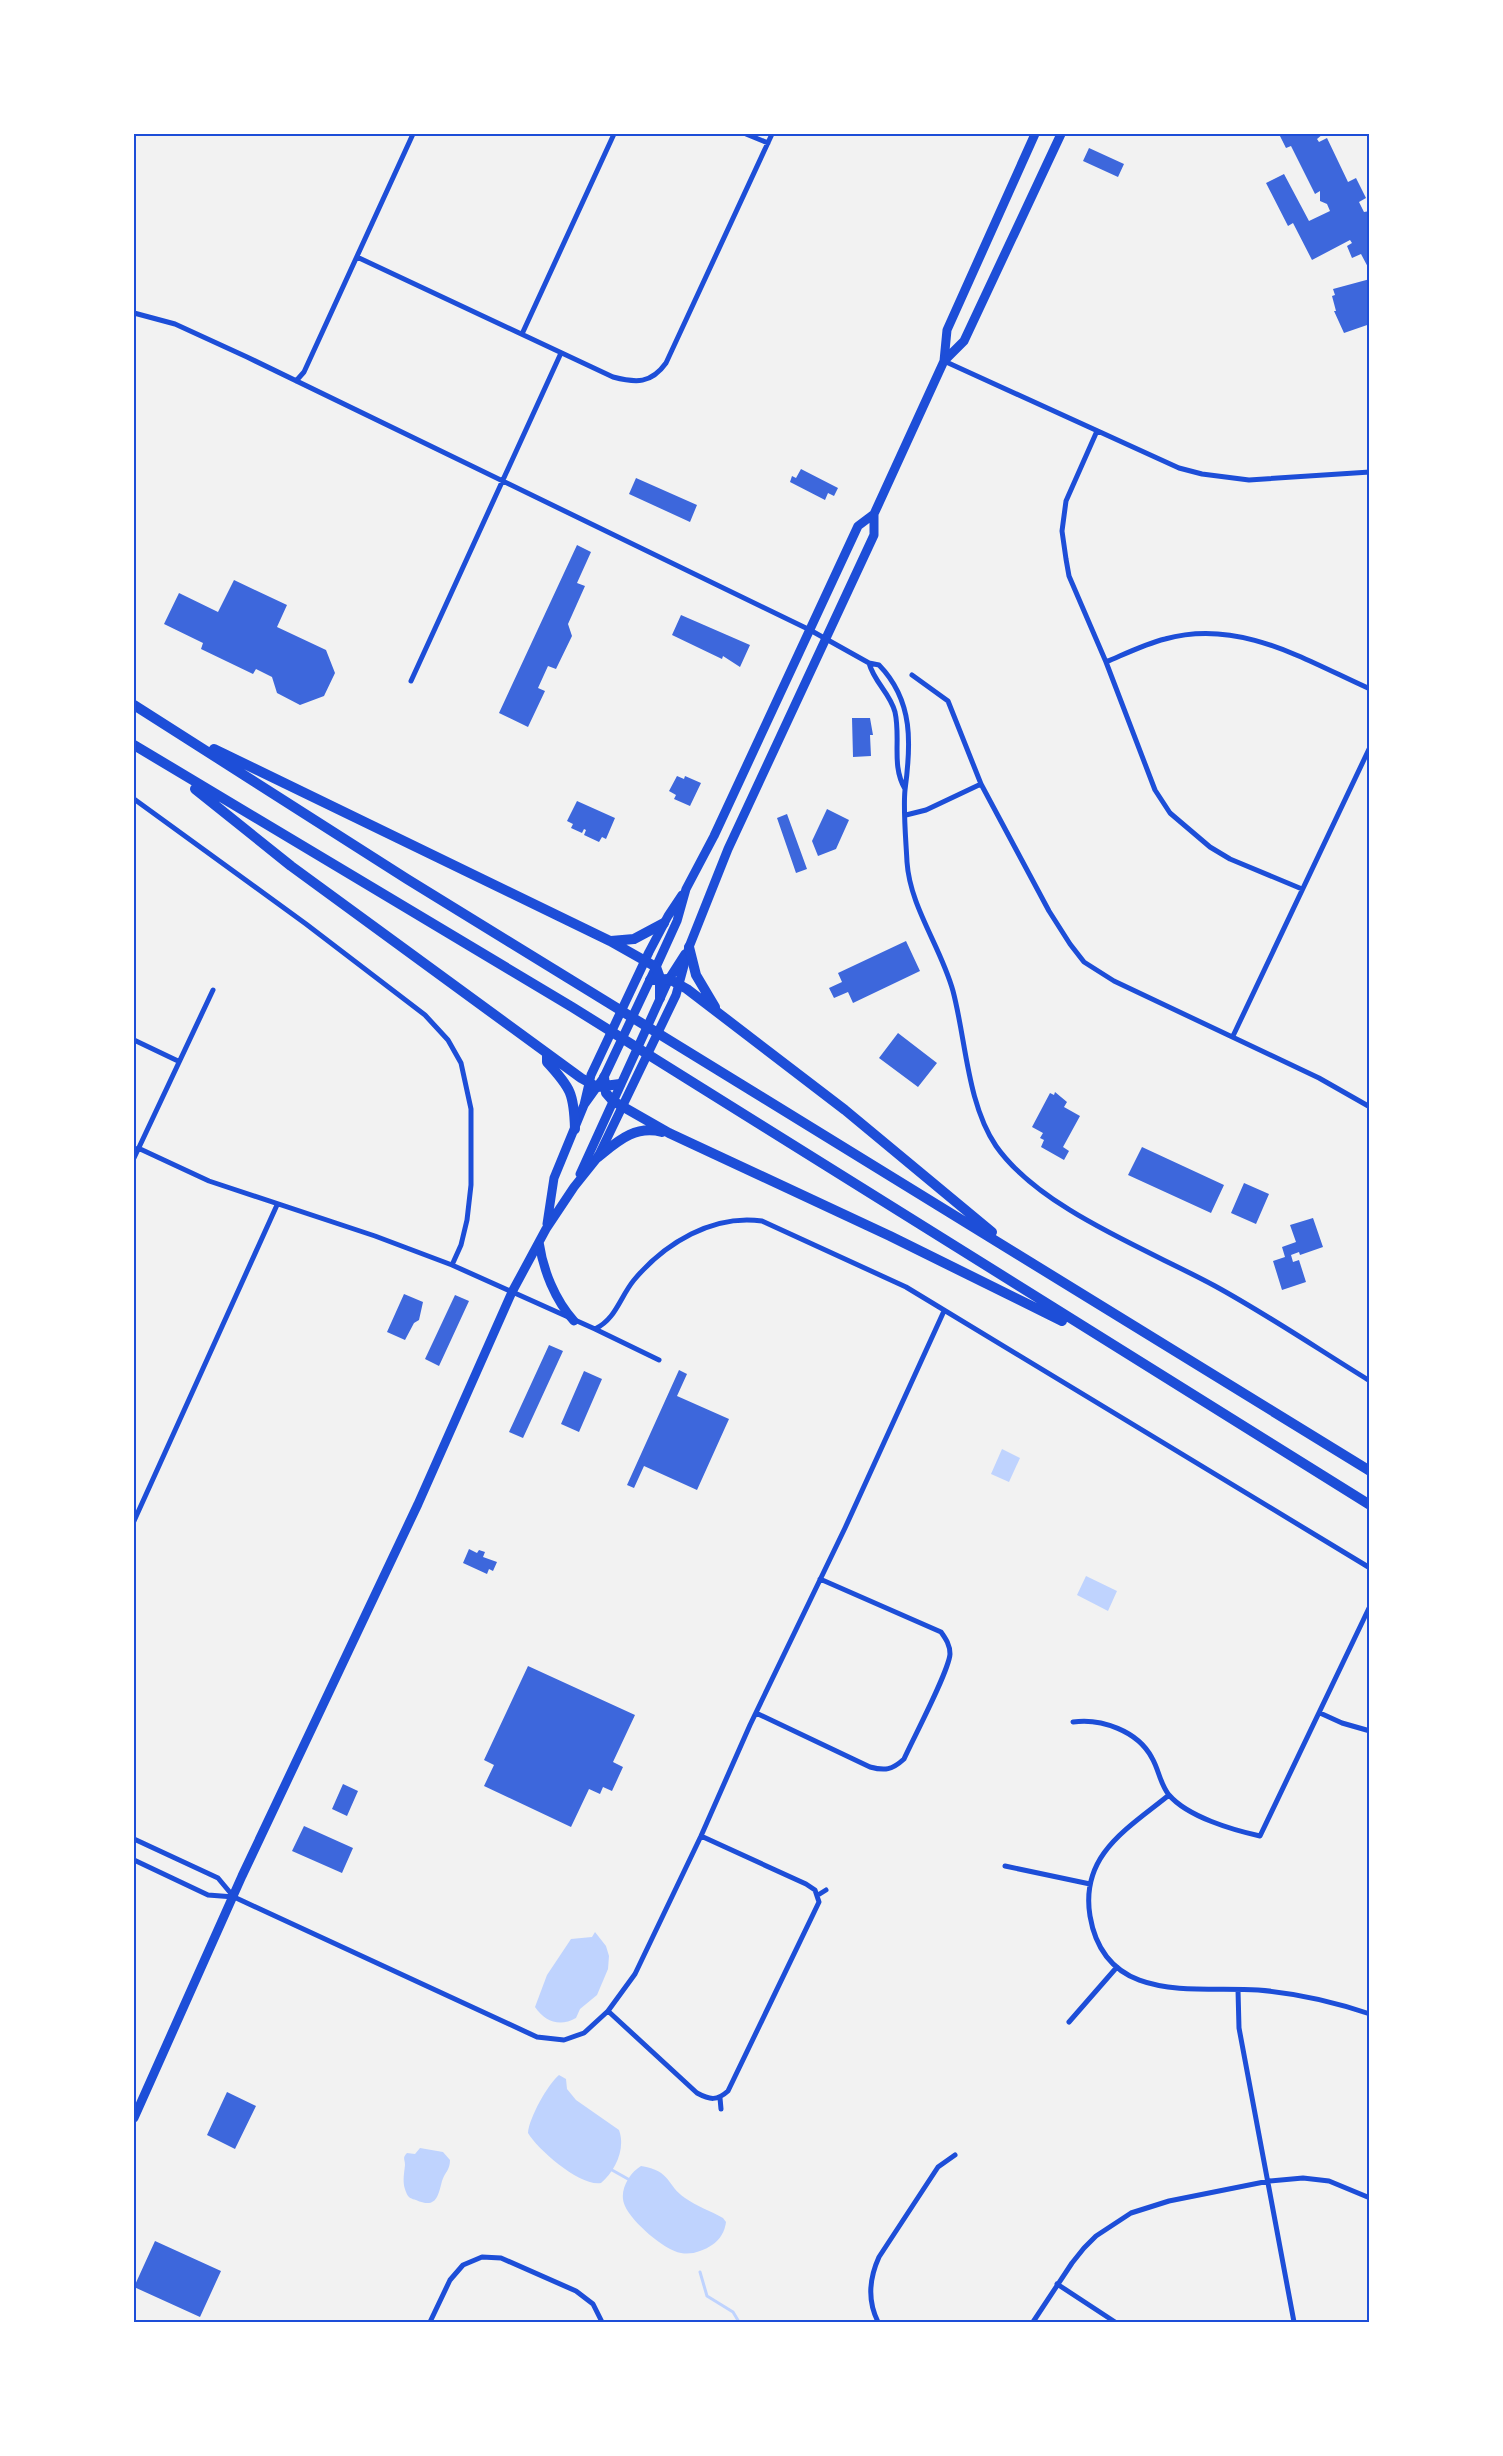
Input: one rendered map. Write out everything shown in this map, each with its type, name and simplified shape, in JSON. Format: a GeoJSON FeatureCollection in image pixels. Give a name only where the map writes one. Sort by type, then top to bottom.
{"type":"FeatureCollection","features":[{"type":"Feature","properties":{"kind":"highway"},"geometry":{"type":"LineString","coordinates":[[134,705],[408,879],[1370,1471]]}},
{"type":"Feature","properties":{"kind":"highway"},"geometry":{"type":"LineString","coordinates":[[176,731],[645,960],[656,967],[664,980],[720,1014],[845,1110],[1020,1255]]}},
{"type":"Feature","properties":{"kind":"highway"},"geometry":{"type":"LineString","coordinates":[[134,745],[572,1007],[1118,1350],[1370,1505]]}},
{"type":"Feature","properties":{"kind":"highway"},"geometry":{"type":"LineString","coordinates":[[160,761],[291,866],[547,1054],[599,1084],[613,1101],[669,1133],[891,1236],[1118,1350]]}},
{"type":"Feature","properties":{"kind":"highway"},"geometry":{"type":"LineString","coordinates":[[610,941],[634,939],[664,923]]}},
{"type":"Feature","properties":{"kind":"highway"},"geometry":{"type":"LineString","coordinates":[[689,947],[696,975],[720,1014]]}},
{"type":"Feature","properties":{"kind":"highway"},"geometry":{"type":"LineString","coordinates":[[660,998],[664,980]]}},
{"type":"Feature","properties":{"kind":"highway"},"geometry":{"type":"LineString","coordinates":[[547,1054],[547,1062],[568,1086],[574,1103],[575,1129]]}},
{"type":"Feature","properties":{"kind":"highway"},"geometry":{"type":"LineString","coordinates":[[599,1084],[620,1084]]}},
{"type":"Feature","properties":{"kind":"highway"},"geometry":{"type":"LineString","coordinates":[[598,1156],[623,1137],[639,1131],[651,1129],[669,1133]]}},
{"type":"Feature","properties":{"kind":"main road"},"geometry":{"type":"LineString","coordinates":[[546,1229],[554,1178],[584,1105],[664,980],[689,947],[728,849],[874,535],[874,514],[944,361],[947,330],[1035,134]]}},
{"type":"Feature","properties":{"kind":"main road"},"geometry":{"type":"LineString","coordinates":[[944,361],[964,341],[1061,134]]}},
{"type":"Feature","properties":{"kind":"main road"},"geometry":{"type":"LineString","coordinates":[[599,1084],[591,1075],[645,960],[714,836],[858,526],[874,514]]}},
{"type":"Feature","properties":{"kind":"main road"},"geometry":{"type":"LineString","coordinates":[[656,967],[677,921],[686,889]]}},
{"type":"Feature","properties":{"kind":"main road"},"geometry":{"type":"LineString","coordinates":[[134,2118],[417,1504],[512,1292],[546,1229],[598,1156],[676,995],[664,980]]}},
{"type":"Feature","properties":{"kind":"main road"},"geometry":{"type":"LineString","coordinates":[[574,1187],[660,998]]}},
{"type":"Feature","properties":{"kind":"main road"},"geometry":{"type":"LineString","coordinates":[[539,1242],[543,1261],[558,1300],[574,1321]]}},
{"type":"Feature","properties":{"kind":"street"},"geometry":{"type":"LineString","coordinates":[[296,381],[304,372],[413,134]]}},
{"type":"Feature","properties":{"kind":"street"},"geometry":{"type":"LineString","coordinates":[[522,334],[615,134]]}},
{"type":"Feature","properties":{"kind":"street"},"geometry":{"type":"LineString","coordinates":[[746,134],[768,143]]}},
{"type":"Feature","properties":{"kind":"street"},"geometry":{"type":"LineString","coordinates":[[357,257],[613,377],[632,382],[647,380],[659,373],[671,352],[772,134]]}},
{"type":"Feature","properties":{"kind":"street"},"geometry":{"type":"LineString","coordinates":[[134,313],[175,324],[296,381],[810,630],[869,663],[879,665],[897,690],[905,712],[909,774],[905,789],[907,861],[913,891],[942,957],[954,996],[970,1077],[983,1120],[996,1146],[1022,1174],[1052,1198],[1128,1242],[1216,1287],[1370,1381]]}},
{"type":"Feature","properties":{"kind":"street"},"geometry":{"type":"LineString","coordinates":[[411,681],[561,353]]}},
{"type":"Feature","properties":{"kind":"street"},"geometry":{"type":"LineString","coordinates":[[944,361],[1179,468],[1218,477],[1249,480],[1370,472]]}},
{"type":"Feature","properties":{"kind":"street"},"geometry":{"type":"LineString","coordinates":[[1097,431],[1066,501],[1062,531],[1069,576],[1106,662],[1155,790],[1170,813],[1210,847],[1302,889]]}},
{"type":"Feature","properties":{"kind":"street"},"geometry":{"type":"LineString","coordinates":[[1106,662],[1167,638],[1216,633],[1263,641],[1370,689]]}},
{"type":"Feature","properties":{"kind":"street"},"geometry":{"type":"LineString","coordinates":[[869,663],[872,674],[889,697],[894,711],[898,776],[905,789]]}},
{"type":"Feature","properties":{"kind":"street"},"geometry":{"type":"LineString","coordinates":[[912,675],[948,701],[981,784],[1049,911],[1084,962],[1114,981],[1319,1078],[1370,1107]]}},
{"type":"Feature","properties":{"kind":"street"},"geometry":{"type":"LineString","coordinates":[[1233,1036],[1370,747]]}},
{"type":"Feature","properties":{"kind":"street"},"geometry":{"type":"LineString","coordinates":[[906,816],[926,810],[981,784]]}},
{"type":"Feature","properties":{"kind":"street"},"geometry":{"type":"LineString","coordinates":[[134,799],[351,958],[425,1015],[448,1040],[461,1063],[471,1109],[471,1185],[467,1220],[461,1245],[452,1265]]}},
{"type":"Feature","properties":{"kind":"street"},"geometry":{"type":"LineString","coordinates":[[134,1158],[213,990]]}},
{"type":"Feature","properties":{"kind":"street"},"geometry":{"type":"LineString","coordinates":[[134,1040],[178,1061]]}},
{"type":"Feature","properties":{"kind":"street"},"geometry":{"type":"LineString","coordinates":[[138,1148],[209,1181],[375,1236],[452,1265],[659,1360]]}},
{"type":"Feature","properties":{"kind":"street"},"geometry":{"type":"LineString","coordinates":[[134,1521],[277,1205]]}},
{"type":"Feature","properties":{"kind":"street"},"geometry":{"type":"LineString","coordinates":[[595,1329],[606,1324],[633,1281],[656,1257],[680,1240],[724,1221],[743,1218],[762,1221],[906,1287],[944,1311],[979,1329],[1370,1568]]}},
{"type":"Feature","properties":{"kind":"street"},"geometry":{"type":"LineString","coordinates":[[134,1860],[208,1895],[234,1897],[537,2037],[552,2040],[574,2038],[584,2033],[608,2011],[635,1974],[944,1311]]}},
{"type":"Feature","properties":{"kind":"street"},"geometry":{"type":"LineString","coordinates":[[756,1713],[870,1767],[884,1771],[896,1767],[904,1759],[950,1656],[948,1642],[941,1632],[820,1579]]}},
{"type":"Feature","properties":{"kind":"street"},"geometry":{"type":"LineString","coordinates":[[1073,1722],[1099,1721],[1132,1736],[1151,1755],[1162,1785],[1169,1795],[1193,1813],[1245,1833],[1260,1836],[1370,1606]]}},
{"type":"Feature","properties":{"kind":"street"},"geometry":{"type":"LineString","coordinates":[[1320,1713],[1342,1723],[1370,1731]]}},
{"type":"Feature","properties":{"kind":"street"},"geometry":{"type":"LineString","coordinates":[[1169,1795],[1116,1838],[1106,1849],[1099,1859],[1090,1884],[1088,1902],[1092,1924],[1106,1954],[1117,1968],[1136,1980],[1158,1987],[1259,1990],[1293,1995],[1370,2014]]}},
{"type":"Feature","properties":{"kind":"street"},"geometry":{"type":"LineString","coordinates":[[608,2011],[697,2093],[707,2099],[720,2098],[728,2091],[819,1902],[818,1894],[806,1884],[701,1836]]}},
{"type":"Feature","properties":{"kind":"street"},"geometry":{"type":"LineString","coordinates":[[134,1839],[218,1878],[234,1897]]}},
{"type":"Feature","properties":{"kind":"street"},"geometry":{"type":"LineString","coordinates":[[1005,1866],[1090,1884]]}},
{"type":"Feature","properties":{"kind":"street"},"geometry":{"type":"LineString","coordinates":[[818,1894],[826,1890]]}},
{"type":"Feature","properties":{"kind":"street"},"geometry":{"type":"LineString","coordinates":[[1069,2022],[1117,1968]]}},
{"type":"Feature","properties":{"kind":"street"},"geometry":{"type":"LineString","coordinates":[[1239,1990],[1239,2028],[1269,2181],[1293,2322]]}},
{"type":"Feature","properties":{"kind":"street"},"geometry":{"type":"LineString","coordinates":[[720,2098],[721,2109]]}},
{"type":"Feature","properties":{"kind":"street"},"geometry":{"type":"LineString","coordinates":[[878,2322],[871,2303],[872,2271],[938,2167],[955,2155]]}},
{"type":"Feature","properties":{"kind":"street"},"geometry":{"type":"LineString","coordinates":[[1034,2322],[1072,2263],[1096,2236],[1131,2213],[1169,2201],[1269,2181],[1316,2179],[1329,2181],[1370,2198]]}},
{"type":"Feature","properties":{"kind":"street"},"geometry":{"type":"LineString","coordinates":[[430,2322],[450,2280],[463,2265],[482,2257],[501,2258],[576,2291],[593,2304],[602,2322]]}},
{"type":"Feature","properties":{"kind":"street"},"geometry":{"type":"LineString","coordinates":[[1057,2284],[1115,2322]]}},
{"type":"Feature","properties":{"kind":"water"},"geometry":{"type":"Polygon","coordinates":[[[1002,1449],[1020,1458],[1009,1482],[991,1474],[1002,1449]]]}},
{"type":"Feature","properties":{"kind":"water"},"geometry":{"type":"Polygon","coordinates":[[[1086,1576],[1117,1591],[1108,1611],[1077,1595],[1086,1576]]]}},
{"type":"Feature","properties":{"kind":"water"},"geometry":{"type":"Polygon","coordinates":[[[595,1932],[606,1946],[609,1956],[608,1969],[597,1995],[580,2009],[576,2018],[570,2021],[559,2022],[548,2019],[535,2007],[547,1975],[571,1939],[592,1937],[595,1932]]]}},
{"type":"Feature","properties":{"kind":"water"},"geometry":{"type":"Polygon","coordinates":[[[559,2075],[566,2079],[567,2089],[576,2100],[619,2130],[621,2145],[618,2159],[611,2172],[601,2183],[583,2179],[561,2166],[541,2149],[528,2133],[540,2102],[559,2075]]]}},
{"type":"Feature","properties":{"kind":"water"},"geometry":{"type":"Polygon","coordinates":[[[420,2148],[443,2152],[450,2160],[435,2200],[428,2203],[410,2198],[404,2185],[405,2156],[407,2153],[415,2154],[420,2148]]]}},
{"type":"Feature","properties":{"kind":"water"},"geometry":{"type":"Polygon","coordinates":[[[641,2166],[658,2171],[685,2198],[723,2218],[726,2222],[722,2235],[717,2241],[701,2251],[681,2253],[666,2247],[641,2227],[625,2206],[623,2195],[629,2178],[641,2166]]]}},
{"type":"Feature","properties":{"kind":"building"},"geometry":{"type":"Polygon","coordinates":[[[1279,134],[1323,134],[1317,139],[1319,142],[1327,138],[1348,182],[1356,178],[1366,198],[1359,202],[1364,212],[1370,211],[1370,271],[1361,254],[1352,258],[1347,246],[1352,243],[1350,240],[1312,260],[1293,223],[1288,226],[1266,183],[1284,174],[1309,221],[1330,211],[1327,204],[1320,201],[1320,191],[1315,194],[1291,146],[1286,148],[1279,134]]]}},
{"type":"Feature","properties":{"kind":"building"},"geometry":{"type":"Polygon","coordinates":[[[1089,148],[1124,164],[1118,177],[1083,161],[1089,148]]]}},
{"type":"Feature","properties":{"kind":"building"},"geometry":{"type":"Polygon","coordinates":[[[1370,279],[1370,324],[1344,333],[1334,311],[1336,311],[1332,296],[1335,295],[1333,289],[1370,279]]]}},
{"type":"Feature","properties":{"kind":"building"},"geometry":{"type":"Polygon","coordinates":[[[801,469],[838,488],[834,496],[828,493],[825,500],[790,482],[792,476],[796,478],[801,469]]]}},
{"type":"Feature","properties":{"kind":"building"},"geometry":{"type":"Polygon","coordinates":[[[636,478],[697,505],[690,522],[629,494],[636,478]]]}},
{"type":"Feature","properties":{"kind":"building"},"geometry":{"type":"Polygon","coordinates":[[[577,545],[591,552],[577,583],[585,586],[568,624],[572,636],[556,669],[548,666],[538,688],[545,691],[528,727],[499,713],[577,545]]]}},
{"type":"Feature","properties":{"kind":"building"},"geometry":{"type":"Polygon","coordinates":[[[234,580],[287,605],[277,627],[326,650],[335,673],[324,696],[300,705],[277,693],[272,677],[256,669],[253,674],[201,649],[203,643],[164,624],[179,593],[218,612],[234,580]]]}},
{"type":"Feature","properties":{"kind":"building"},"geometry":{"type":"Polygon","coordinates":[[[681,615],[750,645],[740,667],[723,656],[722,659],[672,635],[681,615]]]}},
{"type":"Feature","properties":{"kind":"building"},"geometry":{"type":"Polygon","coordinates":[[[852,718],[870,718],[873,735],[870,735],[871,756],[853,757],[852,718]]]}},
{"type":"Feature","properties":{"kind":"building"},"geometry":{"type":"Polygon","coordinates":[[[677,776],[684,779],[685,776],[701,783],[690,806],[674,799],[676,795],[669,791],[677,776]]]}},
{"type":"Feature","properties":{"kind":"building"},"geometry":{"type":"Polygon","coordinates":[[[577,801],[615,818],[606,839],[602,837],[599,842],[584,835],[586,830],[584,829],[582,833],[571,828],[573,824],[567,821],[577,801]]]}},
{"type":"Feature","properties":{"kind":"building"},"geometry":{"type":"Polygon","coordinates":[[[827,809],[849,820],[836,849],[818,856],[812,841],[827,809]]]}},
{"type":"Feature","properties":{"kind":"building"},"geometry":{"type":"Polygon","coordinates":[[[787,814],[807,869],[796,873],[777,818],[787,814]]]}},
{"type":"Feature","properties":{"kind":"building"},"geometry":{"type":"Polygon","coordinates":[[[906,941],[920,971],[853,1003],[848,992],[834,998],[829,988],[842,982],[838,973],[906,941]]]}},
{"type":"Feature","properties":{"kind":"building"},"geometry":{"type":"Polygon","coordinates":[[[898,1033],[937,1063],[918,1087],[879,1058],[898,1033]]]}},
{"type":"Feature","properties":{"kind":"building"},"geometry":{"type":"Polygon","coordinates":[[[1055,1092],[1067,1102],[1064,1107],[1080,1116],[1063,1147],[1069,1151],[1064,1160],[1041,1147],[1044,1140],[1040,1138],[1043,1133],[1032,1127],[1050,1093],[1054,1095],[1055,1092]]]}},
{"type":"Feature","properties":{"kind":"building"},"geometry":{"type":"Polygon","coordinates":[[[1142,1147],[1224,1185],[1211,1213],[1128,1175],[1142,1147]]]}},
{"type":"Feature","properties":{"kind":"building"},"geometry":{"type":"Polygon","coordinates":[[[1244,1183],[1269,1194],[1256,1224],[1231,1213],[1244,1183]]]}},
{"type":"Feature","properties":{"kind":"building"},"geometry":{"type":"Polygon","coordinates":[[[1313,1218],[1323,1247],[1300,1255],[1299,1252],[1291,1255],[1293,1262],[1299,1260],[1306,1282],[1282,1290],[1273,1261],[1285,1257],[1282,1247],[1296,1242],[1290,1225],[1313,1218]]]}},
{"type":"Feature","properties":{"kind":"building"},"geometry":{"type":"Polygon","coordinates":[[[404,1294],[423,1302],[419,1320],[414,1323],[405,1340],[387,1332],[404,1294]]]}},
{"type":"Feature","properties":{"kind":"building"},"geometry":{"type":"Polygon","coordinates":[[[455,1295],[469,1301],[439,1366],[425,1359],[455,1295]]]}},
{"type":"Feature","properties":{"kind":"building"},"geometry":{"type":"Polygon","coordinates":[[[549,1345],[563,1351],[523,1438],[509,1432],[549,1345]]]}},
{"type":"Feature","properties":{"kind":"building"},"geometry":{"type":"Polygon","coordinates":[[[679,1370],[687,1374],[677,1396],[729,1419],[697,1490],[644,1466],[634,1488],[627,1485],[679,1370]]]}},
{"type":"Feature","properties":{"kind":"building"},"geometry":{"type":"Polygon","coordinates":[[[584,1371],[602,1379],[579,1432],[561,1424],[584,1371]]]}},
{"type":"Feature","properties":{"kind":"building"},"geometry":{"type":"Polygon","coordinates":[[[469,1549],[477,1553],[479,1550],[485,1552],[483,1557],[497,1562],[493,1571],[489,1569],[487,1574],[463,1563],[469,1549]]]}},
{"type":"Feature","properties":{"kind":"building"},"geometry":{"type":"Polygon","coordinates":[[[528,1666],[635,1715],[613,1762],[623,1767],[612,1791],[603,1787],[600,1794],[589,1789],[571,1827],[484,1786],[494,1765],[484,1760],[528,1666]]]}},
{"type":"Feature","properties":{"kind":"building"},"geometry":{"type":"Polygon","coordinates":[[[343,1784],[358,1791],[347,1816],[332,1809],[343,1784]]]}},
{"type":"Feature","properties":{"kind":"building"},"geometry":{"type":"Polygon","coordinates":[[[304,1826],[353,1848],[342,1873],[292,1851],[304,1826]]]}},
{"type":"Feature","properties":{"kind":"building"},"geometry":{"type":"Polygon","coordinates":[[[227,2092],[256,2106],[235,2149],[207,2135],[227,2092]]]}},
{"type":"Feature","properties":{"kind":"building"},"geometry":{"type":"Polygon","coordinates":[[[155,2241],[221,2271],[200,2317],[134,2287],[155,2241]]]}},
{"type":"Feature","properties":{"kind":"waterway"},"geometry":{"type":"LineString","coordinates":[[612,2170],[628,2179]]}},
{"type":"Feature","properties":{"kind":"waterway"},"geometry":{"type":"LineString","coordinates":[[700,2272],[707,2296],[733,2312],[739,2322]]}}]}
